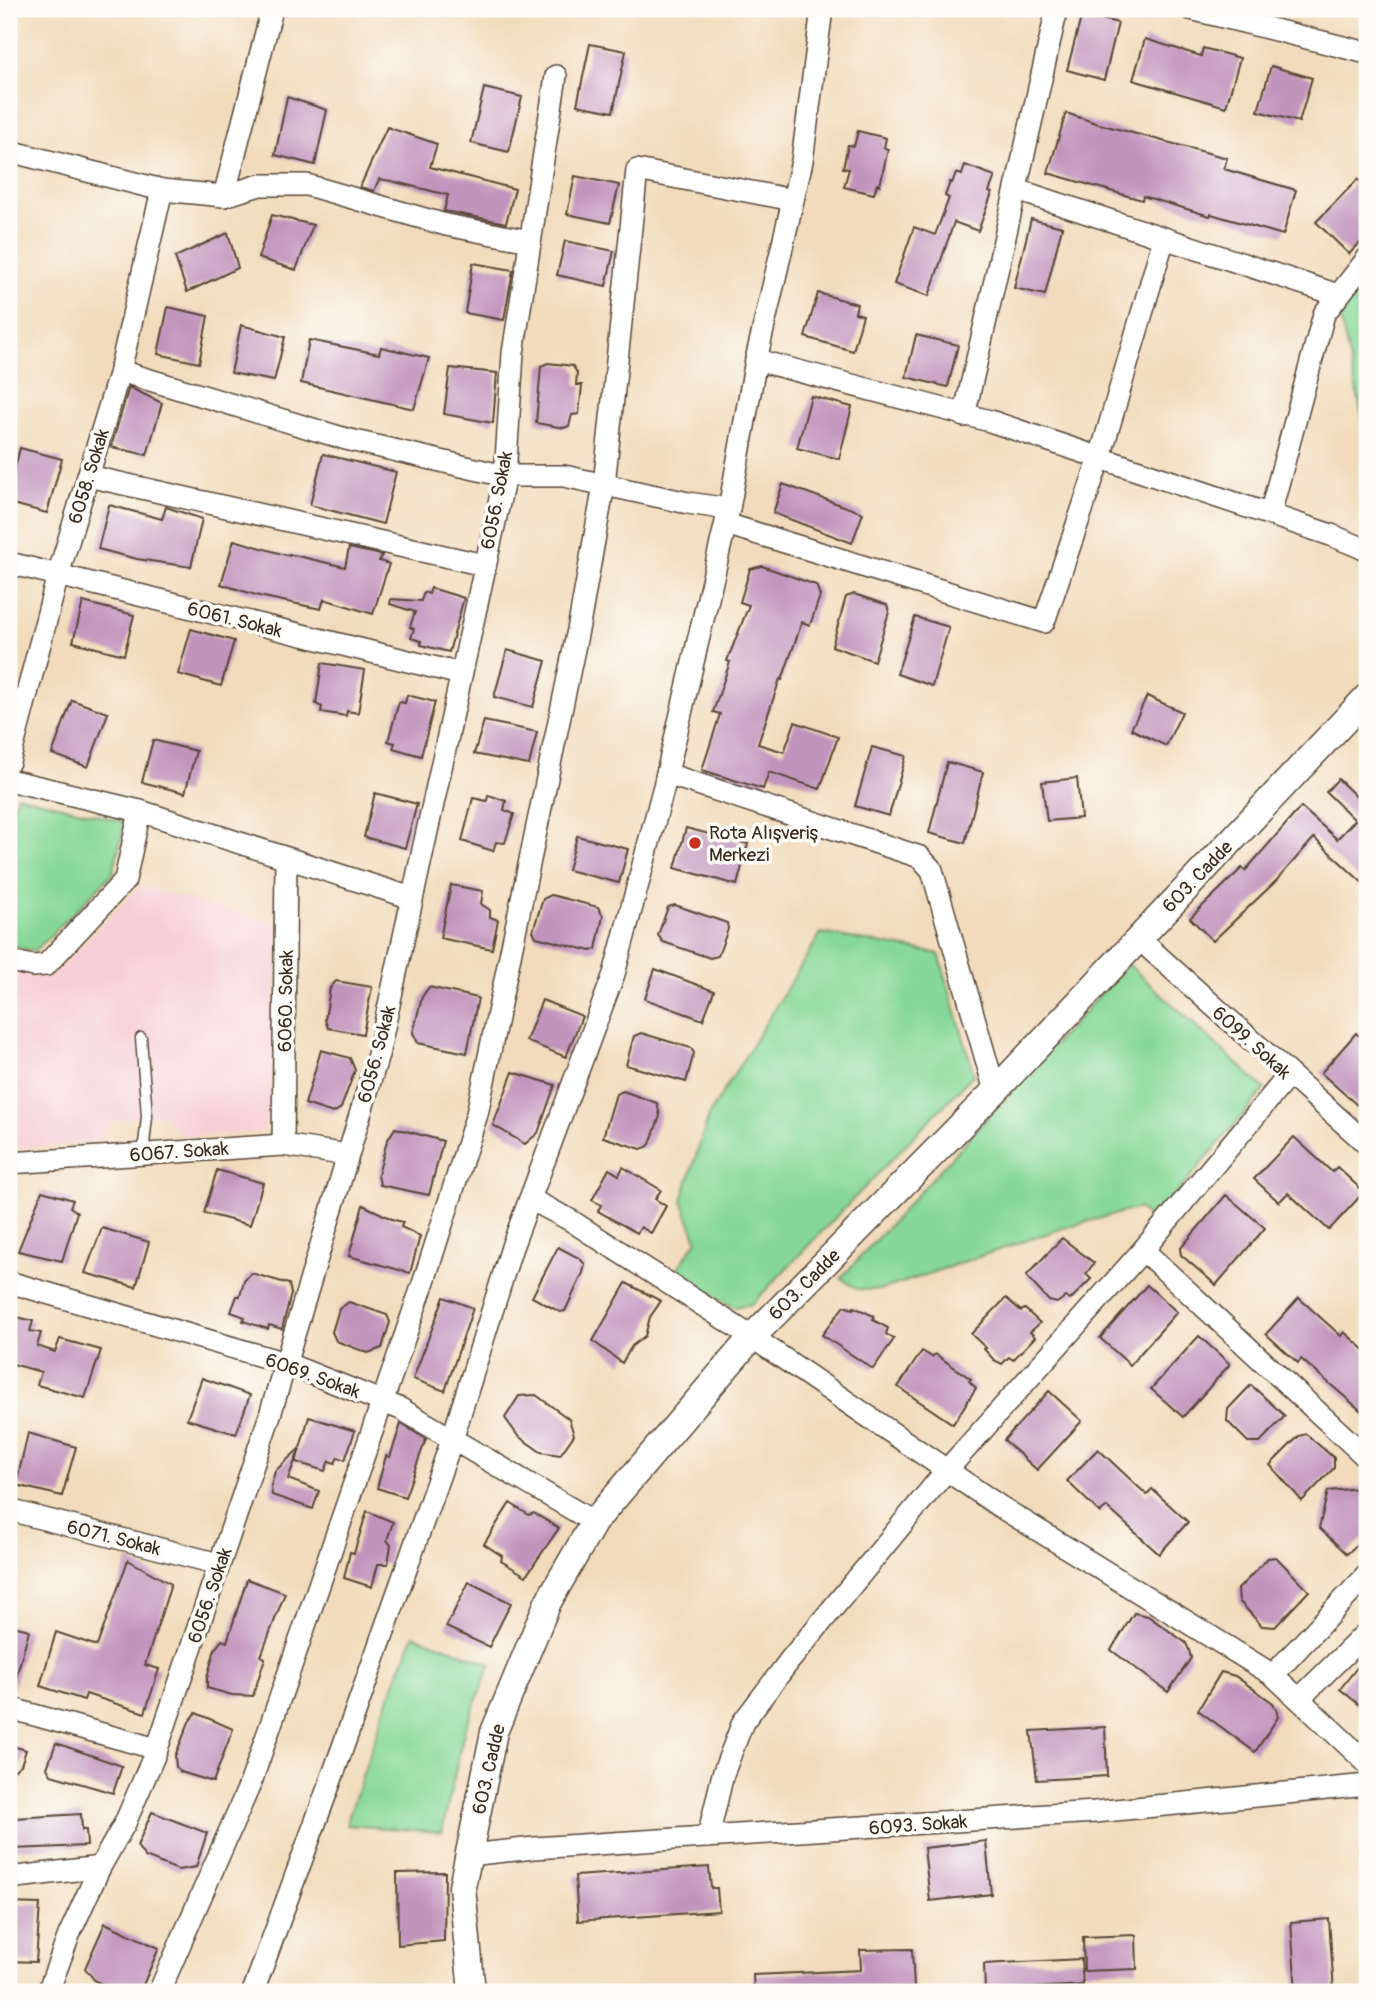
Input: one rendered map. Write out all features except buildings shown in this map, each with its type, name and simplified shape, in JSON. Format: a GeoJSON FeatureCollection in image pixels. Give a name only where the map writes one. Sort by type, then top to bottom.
{"type":"FeatureCollection","features":[{"type":"Feature","properties":{"kind":"street"},"geometry":{"type":"LineString","coordinates":[[224,196],[272,9]]}},
{"type":"Feature","properties":{"kind":"street"},"geometry":{"type":"LineString","coordinates":[[253,1992],[452,1440],[530,1199],[614,974],[667,774],[727,516],[756,360],[802,161],[822,9]]}},
{"type":"Feature","properties":{"kind":"street"},"geometry":{"type":"LineString","coordinates":[[964,416],[1057,9]]}},
{"type":"Feature","properties":{"kind":"street"},"geometry":{"type":"LineString","coordinates":[[1191,9],[1367,53]]}},
{"type":"Feature","properties":{"kind":"street","name":"6056. Sokak"},"geometry":{"type":"LineString","coordinates":[[48,1992],[69,1935],[100,1867],[125,1823],[156,1749],[285,1363],[378,1055],[505,476],[513,353],[556,76]]}},
{"type":"Feature","properties":{"kind":"street"},"geometry":{"type":"LineString","coordinates":[[9,151],[162,190],[224,196],[260,185],[307,184],[446,225],[530,241]]}},
{"type":"Feature","properties":{"kind":"street"},"geometry":{"type":"LineString","coordinates":[[159,1992],[251,1782],[424,1281],[477,1114],[579,625],[604,485],[638,170],[793,200]]}},
{"type":"Feature","properties":{"kind":"street","name":"6058. Sokak"},"geometry":{"type":"LineString","coordinates":[[9,762],[58,575],[120,371],[162,190]]}},
{"type":"Feature","properties":{"kind":"street"},"geometry":{"type":"LineString","coordinates":[[1017,190],[1338,296]]}},
{"type":"Feature","properties":{"kind":"street"},"geometry":{"type":"LineString","coordinates":[[120,371],[346,439],[505,476],[564,476],[688,503],[1044,622],[1100,457],[1164,238]]}},
{"type":"Feature","properties":{"kind":"street"},"geometry":{"type":"LineString","coordinates":[[1270,514],[1324,314],[1367,259]]}},
{"type":"Feature","properties":{"kind":"street"},"geometry":{"type":"LineString","coordinates":[[756,360],[990,421],[1270,514],[1367,550]]}},
{"type":"Feature","properties":{"kind":"street"},"geometry":{"type":"LineString","coordinates":[[88,476],[484,565]]}},
{"type":"Feature","properties":{"kind":"street","name":"6061. Sokak"},"geometry":{"type":"LineString","coordinates":[[9,563],[461,674]]}},
{"type":"Feature","properties":{"kind":"street","name":"603. Cadde"},"geometry":{"type":"LineString","coordinates":[[471,1992],[462,1887],[494,1732],[548,1602],[594,1522],[752,1337],[995,1091],[1367,697]]}},
{"type":"Feature","properties":{"kind":"street"},"geometry":{"type":"LineString","coordinates":[[667,774],[920,857],[932,870],[995,1091]]}},
{"type":"Feature","properties":{"kind":"street"},"geometry":{"type":"LineString","coordinates":[[9,780],[140,811],[412,898]]}},
{"type":"Feature","properties":{"kind":"street"},"geometry":{"type":"LineString","coordinates":[[9,961],[33,966],[46,965],[125,880],[140,811]]}},
{"type":"Feature","properties":{"kind":"street","name":"6060. Sokak"},"geometry":{"type":"LineString","coordinates":[[283,1144],[286,858]]}},
{"type":"Feature","properties":{"kind":"street","name":"6099. Sokak"},"geometry":{"type":"LineString","coordinates":[[1138,938],[1367,1144]]}},
{"type":"Feature","properties":{"kind":"street"},"geometry":{"type":"LineString","coordinates":[[708,1837],[723,1774],[743,1722],[790,1660],[946,1471],[1143,1250],[1289,1075]]}},
{"type":"Feature","properties":{"kind":"street","name":"6067. Sokak"},"geometry":{"type":"LineString","coordinates":[[9,1163],[283,1144],[348,1155]]}},
{"type":"Feature","properties":{"kind":"street"},"geometry":{"type":"LineString","coordinates":[[530,1199],[570,1220],[752,1337],[999,1506],[1273,1675],[1367,1763]]}},
{"type":"Feature","properties":{"kind":"street"},"geometry":{"type":"LineString","coordinates":[[1143,1250],[1367,1458]]}},
{"type":"Feature","properties":{"kind":"street","name":"6069. Sokak"},"geometry":{"type":"LineString","coordinates":[[9,1282],[285,1363],[382,1401],[401,1409],[594,1522]]}},
{"type":"Feature","properties":{"kind":"street","name":"6071. Sokak"},"geometry":{"type":"LineString","coordinates":[[9,1510],[219,1564]]}},
{"type":"Feature","properties":{"kind":"street"},"geometry":{"type":"LineString","coordinates":[[1273,1675],[1367,1575]]}},
{"type":"Feature","properties":{"kind":"street"},"geometry":{"type":"LineString","coordinates":[[1299,1699],[1367,1632]]}},
{"type":"Feature","properties":{"kind":"street"},"geometry":{"type":"LineString","coordinates":[[9,1708],[156,1749]]}},
{"type":"Feature","properties":{"kind":"street","name":"6093. Sokak"},"geometry":{"type":"LineString","coordinates":[[468,1855],[534,1848],[1095,1812],[1367,1785]]}},
{"type":"Feature","properties":{"kind":"street"},"geometry":{"type":"LineString","coordinates":[[9,1878],[100,1867]]}},
{"type":"Feature","properties":{"kind":"lane"},"geometry":{"type":"LineString","coordinates":[[141,1038],[147,1116],[143,1154]]}},
{"type":"Feature","properties":{"kind":"shaded area"},"geometry":{"type":"Polygon","coordinates":[[[139,886],[278,924],[269,1119],[263,1132],[183,1136],[162,1115],[114,1120],[94,1143],[9,1149],[9,970],[48,980],[139,886]]]}},
{"type":"Feature","properties":{"kind":"green space"},"geometry":{"type":"Polygon","coordinates":[[[1367,282],[1367,436],[1339,313],[1367,282]]]}},
{"type":"Feature","properties":{"kind":"green space"},"geometry":{"type":"Polygon","coordinates":[[[17,795],[125,822],[113,873],[35,951],[9,945],[9,823],[17,795]]]}},
{"type":"Feature","properties":{"kind":"green space"},"geometry":{"type":"Polygon","coordinates":[[[821,933],[939,954],[974,1074],[752,1304],[734,1307],[674,1274],[697,1240],[682,1200],[709,1115],[821,933]]]}},
{"type":"Feature","properties":{"kind":"green space"},"geometry":{"type":"Polygon","coordinates":[[[1128,964],[1265,1089],[1152,1222],[1139,1208],[1066,1227],[881,1290],[857,1289],[841,1278],[1128,964]]]}},
{"type":"Feature","properties":{"kind":"green space"},"geometry":{"type":"Polygon","coordinates":[[[414,1635],[491,1664],[464,1731],[442,1832],[346,1825],[387,1702],[414,1635]]]}},
{"type":"Feature","properties":{"kind":"place","name":"Rota Alışveriş Merkezi"},"geometry":{"type":"Point","coordinates":[695,843]}}]}
